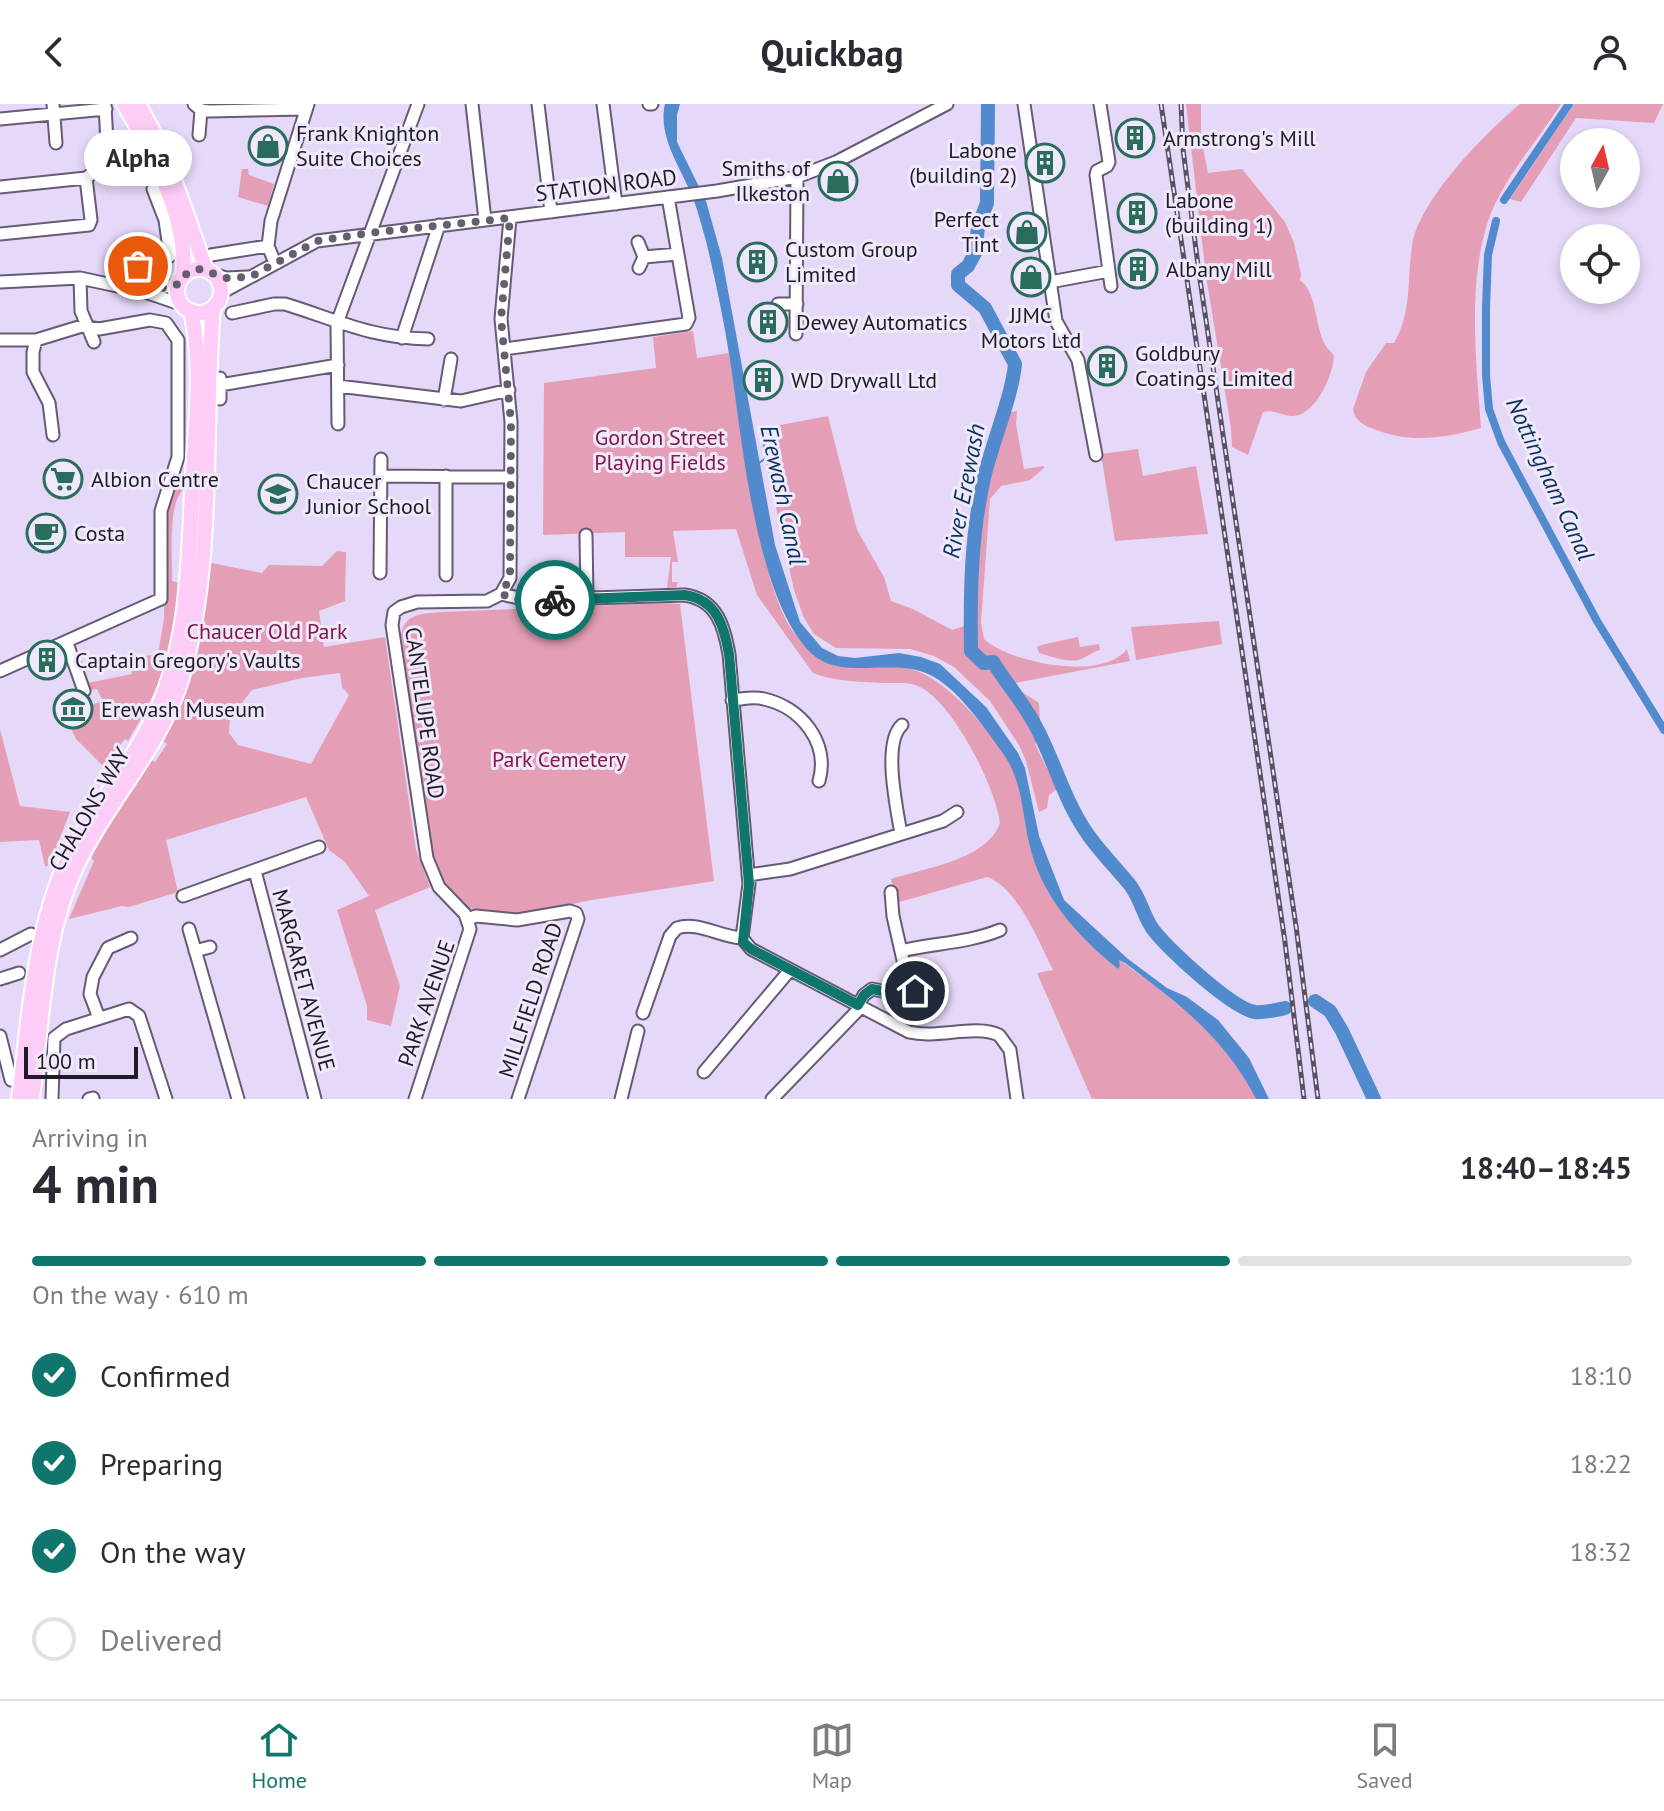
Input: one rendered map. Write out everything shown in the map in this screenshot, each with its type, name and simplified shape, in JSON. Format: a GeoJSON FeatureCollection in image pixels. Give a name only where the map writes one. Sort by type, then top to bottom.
{"type":"FeatureCollection","features":[{"type":"Feature","properties":{"kind":"main road"},"geometry":{"type":"LineString","coordinates":[[124,104],[148,149],[173,210],[183,247],[178,295],[187,308],[202,313],[213,308],[221,286],[209,272],[175,179],[138,104]]}},
{"type":"Feature","properties":{"kind":"main road"},"geometry":{"type":"LineString","coordinates":[[181,281],[193,270],[209,272]]}},
{"type":"Feature","properties":{"kind":"main road","name":"CHALONS WAY"},"geometry":{"type":"LineString","coordinates":[[19,1099],[38,954],[54,895],[79,838],[136,752],[158,709],[181,628],[190,559],[199,360],[187,308]]}},
{"type":"Feature","properties":{"kind":"main road","name":"CHALONS WAY"},"geometry":{"type":"LineString","coordinates":[[32,1099],[49,960],[63,902],[88,846],[161,728],[177,692],[189,649],[201,558],[213,308]]}},
{"type":"Feature","properties":{"kind":"street"},"geometry":{"type":"LineString","coordinates":[[338,424],[337,323],[418,104]]}},
{"type":"Feature","properties":{"kind":"street"},"geometry":{"type":"LineString","coordinates":[[472,104],[485,220]]}},
{"type":"Feature","properties":{"kind":"street"},"geometry":{"type":"LineString","coordinates":[[538,104],[551,212]]}},
{"type":"Feature","properties":{"kind":"street"},"geometry":{"type":"LineString","coordinates":[[603,104],[616,204]]}},
{"type":"Feature","properties":{"kind":"street","name":"STATION ROAD"},"geometry":{"type":"LineString","coordinates":[[221,293],[317,241],[682,196],[797,177],[836,162],[947,104]]}},
{"type":"Feature","properties":{"kind":"street"},"geometry":{"type":"LineString","coordinates":[[1024,104],[1056,321],[1080,367],[1096,455]]}},
{"type":"Feature","properties":{"kind":"street"},"geometry":{"type":"LineString","coordinates":[[1100,104],[1107,166],[1097,171],[1096,176],[1111,286]]}},
{"type":"Feature","properties":{"kind":"street"},"geometry":{"type":"LineString","coordinates":[[0,119],[53,109],[106,106],[108,162]]}},
{"type":"Feature","properties":{"kind":"street"},"geometry":{"type":"LineString","coordinates":[[199,135],[198,107],[307,107],[274,209],[268,246],[275,263]]}},
{"type":"Feature","properties":{"kind":"street"},"geometry":{"type":"LineString","coordinates":[[53,109],[56,143]]}},
{"type":"Feature","properties":{"kind":"street"},"geometry":{"type":"LineString","coordinates":[[0,187],[86,178],[108,162],[136,152]]}},
{"type":"Feature","properties":{"kind":"street"},"geometry":{"type":"LineString","coordinates":[[796,334],[797,177]]}},
{"type":"Feature","properties":{"kind":"street"},"geometry":{"type":"LineString","coordinates":[[0,234],[91,223],[86,178]]}},
{"type":"Feature","properties":{"kind":"street"},"geometry":{"type":"LineString","coordinates":[[130,288],[138,266],[168,259],[170,252],[169,237],[153,189]]}},
{"type":"Feature","properties":{"kind":"street"},"geometry":{"type":"LineString","coordinates":[[504,349],[681,326],[688,322],[668,197]]}},
{"type":"Feature","properties":{"kind":"street"},"geometry":{"type":"LineString","coordinates":[[501,594],[510,578],[511,412],[501,309],[510,218]]}},
{"type":"Feature","properties":{"kind":"street"},"geometry":{"type":"LineString","coordinates":[[402,338],[439,225]]}},
{"type":"Feature","properties":{"kind":"street"},"geometry":{"type":"LineString","coordinates":[[638,242],[641,262],[678,254]]}},
{"type":"Feature","properties":{"kind":"street"},"geometry":{"type":"LineString","coordinates":[[211,255],[230,256],[268,246]]}},
{"type":"Feature","properties":{"kind":"street"},"geometry":{"type":"LineString","coordinates":[[1050,282],[1109,271]]}},
{"type":"Feature","properties":{"kind":"street"},"geometry":{"type":"LineString","coordinates":[[209,272],[226,278],[250,277]]}},
{"type":"Feature","properties":{"kind":"street"},"geometry":{"type":"LineString","coordinates":[[80,278],[80,303],[94,342]]}},
{"type":"Feature","properties":{"kind":"street"},"geometry":{"type":"LineString","coordinates":[[0,282],[80,278],[145,292],[187,308]]}},
{"type":"Feature","properties":{"kind":"street"},"geometry":{"type":"LineString","coordinates":[[145,292],[181,281]]}},
{"type":"Feature","properties":{"kind":"street"},"geometry":{"type":"LineString","coordinates":[[232,313],[256,303],[285,304],[337,323],[402,338],[428,339]]}},
{"type":"Feature","properties":{"kind":"street"},"geometry":{"type":"LineString","coordinates":[[778,304],[797,304]]}},
{"type":"Feature","properties":{"kind":"street"},"geometry":{"type":"LineString","coordinates":[[0,340],[36,340],[82,326],[99,329],[157,320],[166,323],[176,336],[178,457],[161,511],[162,597],[159,602],[0,671]]}},
{"type":"Feature","properties":{"kind":"street"},"geometry":{"type":"LineString","coordinates":[[36,340],[33,372],[49,403],[53,435]]}},
{"type":"Feature","properties":{"kind":"street"},"geometry":{"type":"LineString","coordinates":[[444,400],[451,359]]}},
{"type":"Feature","properties":{"kind":"street"},"geometry":{"type":"LineString","coordinates":[[220,399],[220,381],[338,365]]}},
{"type":"Feature","properties":{"kind":"street"},"geometry":{"type":"LineString","coordinates":[[338,386],[466,401],[509,390]]}},
{"type":"Feature","properties":{"kind":"street"},"geometry":{"type":"LineString","coordinates":[[379,573],[381,459]]}},
{"type":"Feature","properties":{"kind":"street"},"geometry":{"type":"LineString","coordinates":[[381,476],[511,477]]}},
{"type":"Feature","properties":{"kind":"street"},"geometry":{"type":"LineString","coordinates":[[446,476],[450,561],[446,575]]}},
{"type":"Feature","properties":{"kind":"street"},"geometry":{"type":"LineString","coordinates":[[586,535],[587,598]]}},
{"type":"Feature","properties":{"kind":"street","name":"CANTELUPE ROAD"},"geometry":{"type":"LineString","coordinates":[[468,919],[439,887],[427,858],[392,617],[401,607],[417,602],[487,601],[501,594],[520,600],[685,595],[705,601],[716,613],[729,654],[749,890],[742,938]]}},
{"type":"Feature","properties":{"kind":"street"},"geometry":{"type":"LineString","coordinates":[[67,643],[84,691]]}},
{"type":"Feature","properties":{"kind":"street"},"geometry":{"type":"LineString","coordinates":[[732,700],[766,699],[789,709],[802,719],[818,742],[819,781]]}},
{"type":"Feature","properties":{"kind":"street"},"geometry":{"type":"LineString","coordinates":[[901,834],[893,763],[895,732],[902,725]]}},
{"type":"Feature","properties":{"kind":"street"},"geometry":{"type":"LineString","coordinates":[[748,875],[790,869],[943,821],[957,812]]}},
{"type":"Feature","properties":{"kind":"street"},"geometry":{"type":"LineString","coordinates":[[191,896],[319,847]]}},
{"type":"Feature","properties":{"kind":"street","name":"MARGARET AVENUE"},"geometry":{"type":"LineString","coordinates":[[255,871],[315,1099]]}},
{"type":"Feature","properties":{"kind":"street"},"geometry":{"type":"LineString","coordinates":[[891,892],[891,909],[910,991]]}},
{"type":"Feature","properties":{"kind":"street"},"geometry":{"type":"LineString","coordinates":[[876,910],[891,909]]}},
{"type":"Feature","properties":{"kind":"street","name":"MILLFIELD ROAD"},"geometry":{"type":"LineString","coordinates":[[468,919],[476,916],[512,920],[570,911],[576,913],[578,919],[518,1099]]}},
{"type":"Feature","properties":{"kind":"street","name":"PARK AVENUE"},"geometry":{"type":"LineString","coordinates":[[415,1099],[470,934],[468,919]]}},
{"type":"Feature","properties":{"kind":"street"},"geometry":{"type":"LineString","coordinates":[[643,1013],[643,996],[670,936],[677,928],[689,925],[742,938],[747,947],[916,1034],[983,1031],[999,1035],[1010,1050],[1017,1099]]}},
{"type":"Feature","properties":{"kind":"street"},"geometry":{"type":"LineString","coordinates":[[189,929],[238,1099]]}},
{"type":"Feature","properties":{"kind":"street"},"geometry":{"type":"LineString","coordinates":[[901,951],[1000,930]]}},
{"type":"Feature","properties":{"kind":"street"},"geometry":{"type":"LineString","coordinates":[[0,950],[31,934]]}},
{"type":"Feature","properties":{"kind":"street"},"geometry":{"type":"LineString","coordinates":[[94,946],[108,948],[131,938]]}},
{"type":"Feature","properties":{"kind":"street"},"geometry":{"type":"LineString","coordinates":[[195,951],[210,947]]}},
{"type":"Feature","properties":{"kind":"street"},"geometry":{"type":"LineString","coordinates":[[99,1018],[89,988],[108,948]]}},
{"type":"Feature","properties":{"kind":"street"},"geometry":{"type":"LineString","coordinates":[[704,1072],[717,1062],[790,970]]}},
{"type":"Feature","properties":{"kind":"street"},"geometry":{"type":"LineString","coordinates":[[0,979],[19,973]]}},
{"type":"Feature","properties":{"kind":"street"},"geometry":{"type":"LineString","coordinates":[[772,1099],[872,989],[892,993],[925,990]]}},
{"type":"Feature","properties":{"kind":"street"},"geometry":{"type":"LineString","coordinates":[[52,1099],[54,1038],[66,1029],[119,1010],[135,1011],[149,1043],[166,1099]]}},
{"type":"Feature","properties":{"kind":"street"},"geometry":{"type":"LineString","coordinates":[[0,1036],[11,1080]]}},
{"type":"Feature","properties":{"kind":"street"},"geometry":{"type":"LineString","coordinates":[[621,1099],[637,1037],[649,1046]]}},
{"type":"Feature","properties":{"kind":"green space"},"geometry":{"type":"Polygon","coordinates":[[[1186,104],[1201,104],[1201,137],[1208,173],[1242,169],[1285,222],[1294,243],[1300,280],[1310,293],[1322,338],[1334,356],[1327,383],[1316,401],[1302,414],[1294,416],[1263,412],[1248,455],[1232,447],[1206,276],[1186,104]]]}},
{"type":"Feature","properties":{"kind":"green space"},"geometry":{"type":"Polygon","coordinates":[[[1520,104],[1561,104],[1510,177],[1486,227],[1476,283],[1475,313],[1481,428],[1441,437],[1414,438],[1388,434],[1366,426],[1358,420],[1353,409],[1366,372],[1386,343],[1394,343],[1400,331],[1406,308],[1412,246],[1426,209],[1455,169],[1520,104]]]}},
{"type":"Feature","properties":{"kind":"green space"},"geometry":{"type":"Polygon","coordinates":[[[1574,104],[1663,104],[1654,123],[1576,118],[1569,128],[1560,128],[1560,142],[1521,202],[1510,199],[1574,104]]]}},
{"type":"Feature","properties":{"kind":"green space"},"geometry":{"type":"Polygon","coordinates":[[[242,169],[248,169],[249,175],[274,184],[268,206],[238,197],[242,169]]]}},
{"type":"Feature","properties":{"kind":"green space","name":"Gordon Street Playing Fields"},"geometry":{"type":"Polygon","coordinates":[[[693,331],[697,358],[729,353],[762,549],[786,619],[800,639],[848,666],[902,667],[917,671],[960,701],[986,729],[1011,765],[1019,786],[1035,861],[1042,880],[1063,913],[1088,943],[1118,969],[1118,959],[1196,1020],[1229,1056],[1256,1099],[1092,1099],[1037,973],[1053,970],[1026,917],[1008,892],[987,877],[896,903],[891,879],[953,861],[982,846],[993,836],[1000,823],[990,789],[958,726],[931,694],[911,684],[850,681],[813,673],[757,595],[736,529],[673,531],[678,562],[672,562],[672,582],[678,582],[676,587],[667,588],[671,557],[625,557],[625,532],[543,535],[544,383],[656,368],[653,337],[693,331]]]}},
{"type":"Feature","properties":{"kind":"green space"},"geometry":{"type":"Polygon","coordinates":[[[1017,411],[1016,424],[1024,469],[1044,468],[1030,480],[1001,486],[990,499],[981,622],[984,639],[1014,655],[1056,665],[1098,665],[1115,659],[1127,649],[1130,661],[1010,684],[1039,703],[1040,721],[1047,734],[1035,744],[1057,789],[1049,795],[1047,808],[1039,812],[1019,745],[990,701],[954,667],[934,656],[910,649],[836,648],[814,634],[804,618],[794,590],[759,429],[828,416],[857,530],[884,577],[891,601],[952,630],[974,623],[977,567],[987,492],[1007,413],[1017,411]]]}},
{"type":"Feature","properties":{"kind":"green space"},"geometry":{"type":"Polygon","coordinates":[[[1138,449],[1143,476],[1196,466],[1208,534],[1115,541],[1101,454],[1138,449]]]}},
{"type":"Feature","properties":{"kind":"green space"},"geometry":{"type":"Polygon","coordinates":[[[179,477],[184,478],[173,520],[172,581],[180,583],[165,661],[154,693],[128,741],[125,739],[103,766],[76,739],[69,724],[83,719],[80,709],[103,701],[97,689],[89,690],[88,683],[132,674],[128,659],[158,654],[164,619],[165,514],[179,477]]]}},
{"type":"Feature","properties":{"kind":"green space","name":"Chaucer Old Park"},"geometry":{"type":"Polygon","coordinates":[[[337,551],[346,552],[345,601],[319,611],[324,647],[385,637],[416,850],[430,887],[375,910],[400,986],[391,1026],[367,1020],[367,1006],[337,910],[369,896],[345,862],[329,850],[306,797],[166,840],[178,892],[129,907],[69,919],[94,861],[91,857],[149,759],[155,762],[167,744],[162,740],[177,712],[197,654],[211,563],[262,573],[269,565],[322,566],[337,551]],[[340,673],[252,690],[230,718],[229,733],[238,745],[311,764],[349,695],[342,687],[340,673]]]}},
{"type":"Feature","properties":{"kind":"green space","name":"Park Cemetery"},"geometry":{"type":"Polygon","coordinates":[[[680,604],[714,881],[515,914],[485,913],[463,905],[446,886],[433,855],[401,635],[406,622],[427,613],[680,604]]]}},
{"type":"Feature","properties":{"kind":"green space"},"geometry":{"type":"Polygon","coordinates":[[[1219,621],[1222,644],[1136,660],[1131,627],[1219,621]]]}},
{"type":"Feature","properties":{"kind":"green space"},"geometry":{"type":"Polygon","coordinates":[[[1078,637],[1080,647],[1099,644],[1100,650],[1071,661],[1039,653],[1037,647],[1041,645],[1078,637]]]}},
{"type":"Feature","properties":{"kind":"green space"},"geometry":{"type":"Polygon","coordinates":[[[0,729],[20,806],[70,812],[49,866],[45,866],[39,840],[0,842],[0,729]]]}},
{"type":"Feature","properties":{"kind":"water"},"geometry":{"type":"Polygon","coordinates":[[[665,104],[680,104],[677,142],[706,201],[722,258],[775,545],[800,622],[822,648],[838,656],[855,658],[899,653],[940,664],[986,707],[1025,768],[1039,836],[1064,900],[1128,959],[1218,1020],[1249,1058],[1269,1099],[1256,1099],[1230,1058],[1199,1023],[1119,960],[1118,969],[1088,943],[1063,914],[1035,862],[1009,762],[959,697],[938,680],[914,669],[852,668],[823,662],[811,653],[792,627],[776,594],[763,555],[716,283],[696,206],[668,141],[663,117],[665,104]]]}},
{"type":"Feature","properties":{"kind":"waterway","name":"River Erewash"},"geometry":{"type":"LineString","coordinates":[[988,104],[987,203],[978,227],[975,253],[968,266],[958,274],[958,285],[985,308],[1015,364],[984,478],[976,521],[971,586],[971,651],[984,663],[993,662],[1024,707],[1083,826],[1130,885],[1159,937],[1200,976],[1245,1008],[1255,1012],[1285,1008]]}},
{"type":"Feature","properties":{"kind":"waterway","name":"Nottingham Canal"},"geometry":{"type":"LineString","coordinates":[[1504,200],[1569,104]]}},
{"type":"Feature","properties":{"kind":"waterway","name":"Nottingham Canal"},"geometry":{"type":"LineString","coordinates":[[1496,221],[1488,255],[1486,308],[1489,409],[1501,442],[1597,621],[1664,730]]}},
{"type":"Feature","properties":{"kind":"waterway","name":"Erewash Canal"},"geometry":{"type":"LineString","coordinates":[[759,463],[766,458],[761,427]]}},
{"type":"Feature","properties":{"kind":"waterway","name":"River Erewash"},"geometry":{"type":"LineString","coordinates":[[1315,1001],[1330,1011],[1374,1099]]}},
{"type":"Feature","properties":{"kind":"railway"},"geometry":{"type":"LineString","coordinates":[[1161,104],[1285,942],[1304,1099]]}},
{"type":"Feature","properties":{"kind":"railway"},"geometry":{"type":"LineString","coordinates":[[1181,104],[1183,149],[1199,273],[1296,926],[1318,1099]]}},
{"type":"Feature","properties":{"kind":"way so far"},"geometry":{"type":"LineString","coordinates":[[138,266],[130,288],[145,292],[179,284],[193,270],[206,270],[226,278],[250,277],[317,241],[510,218],[501,309],[511,422],[510,578],[501,594],[520,600],[555,600]]}},
{"type":"Feature","properties":{"kind":"place","name":"Armstrong's Mill"},"geometry":{"type":"Point","coordinates":[1135,138]}},
{"type":"Feature","properties":{"kind":"place","name":"Frank Knighton Suite Choices"},"geometry":{"type":"Point","coordinates":[268,146]}},
{"type":"Feature","properties":{"kind":"place","name":"Labone (building 2)"},"geometry":{"type":"Point","coordinates":[1045,163]}},
{"type":"Feature","properties":{"kind":"place","name":"Smiths of Ilkeston"},"geometry":{"type":"Point","coordinates":[838,181]}},
{"type":"Feature","properties":{"kind":"place","name":"Labone (building 1)"},"geometry":{"type":"Point","coordinates":[1137,213]}},
{"type":"Feature","properties":{"kind":"place","name":"Perfect Tint"},"geometry":{"type":"Point","coordinates":[1027,232]}},
{"type":"Feature","properties":{"kind":"place","name":"Custom Group Limited"},"geometry":{"type":"Point","coordinates":[757,262]}},
{"type":"Feature","properties":{"kind":"place","name":"Alpha"},"geometry":{"type":"Point","coordinates":[138,266]}},
{"type":"Feature","properties":{"kind":"place","name":"Albany Mill"},"geometry":{"type":"Point","coordinates":[1138,269]}},
{"type":"Feature","properties":{"kind":"place","name":"JJMC Motors Ltd"},"geometry":{"type":"Point","coordinates":[1031,277]}},
{"type":"Feature","properties":{"kind":"place","name":"Dewey Automatics"},"geometry":{"type":"Point","coordinates":[768,322]}},
{"type":"Feature","properties":{"kind":"place","name":"Goldbury Coatings Limited"},"geometry":{"type":"Point","coordinates":[1107,366]}},
{"type":"Feature","properties":{"kind":"place","name":"WD Drywall Ltd"},"geometry":{"type":"Point","coordinates":[763,380]}},
{"type":"Feature","properties":{"kind":"place","name":"Albion Centre"},"geometry":{"type":"Point","coordinates":[63,479]}},
{"type":"Feature","properties":{"kind":"place","name":"Chaucer Junior School"},"geometry":{"type":"Point","coordinates":[278,494]}},
{"type":"Feature","properties":{"kind":"place","name":"Costa"},"geometry":{"type":"Point","coordinates":[46,533]}},
{"type":"Feature","properties":{"kind":"place","name":"Captain Gregory's Vaults"},"geometry":{"type":"Point","coordinates":[47,660]}},
{"type":"Feature","properties":{"kind":"place","name":"Erewash Museum"},"geometry":{"type":"Point","coordinates":[73,709]}},
{"type":"Feature","properties":{"kind":"route"},"geometry":{"type":"LineString","coordinates":[[555,600],[685,595],[709,604],[719,617],[729,654],[749,884],[743,942],[747,947],[858,1005],[872,989],[892,993],[915,991]]}}]}
